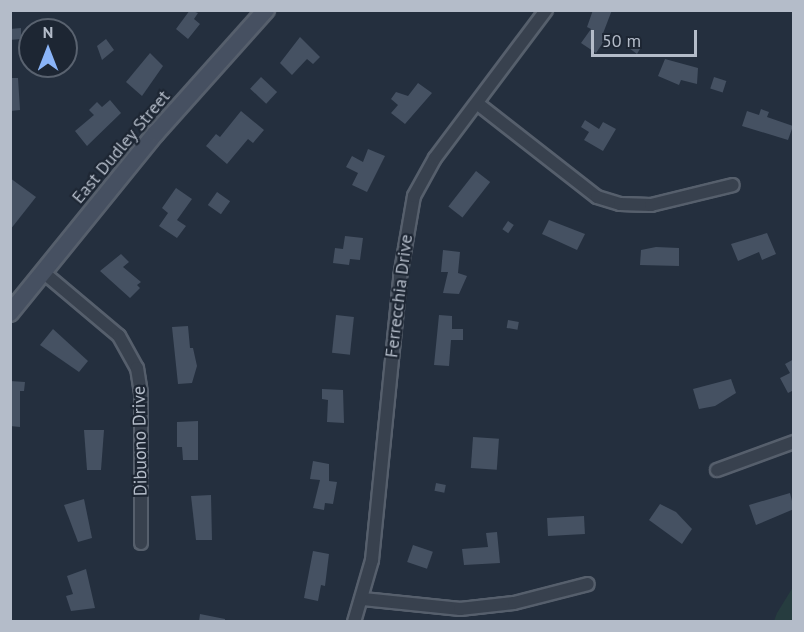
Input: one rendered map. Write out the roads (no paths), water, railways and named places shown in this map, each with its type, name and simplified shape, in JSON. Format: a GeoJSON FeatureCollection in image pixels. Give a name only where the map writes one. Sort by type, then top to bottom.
{"type":"FeatureCollection","features":[{"type":"Feature","properties":{"kind":"street","name":"East Dudley Street"},"geometry":{"type":"LineString","coordinates":[[10,313],[156,133],[266,10]]}},
{"type":"Feature","properties":{"kind":"street","name":"Ferrecchia Drive"},"geometry":{"type":"LineString","coordinates":[[354,621],[363,599],[372,560],[409,217],[422,178],[546,10]]}},
{"type":"Feature","properties":{"kind":"street"},"geometry":{"type":"LineString","coordinates":[[478,104],[597,197],[620,204],[651,205],[734,184]]}},
{"type":"Feature","properties":{"kind":"street","name":"Dibuono Drive"},"geometry":{"type":"LineString","coordinates":[[43,272],[119,336],[137,368],[141,394],[141,543]]}},
{"type":"Feature","properties":{"kind":"street"},"geometry":{"type":"LineString","coordinates":[[717,470],[794,442]]}},
{"type":"Feature","properties":{"kind":"street"},"geometry":{"type":"LineString","coordinates":[[363,599],[460,609],[514,603],[588,584]]}}]}
